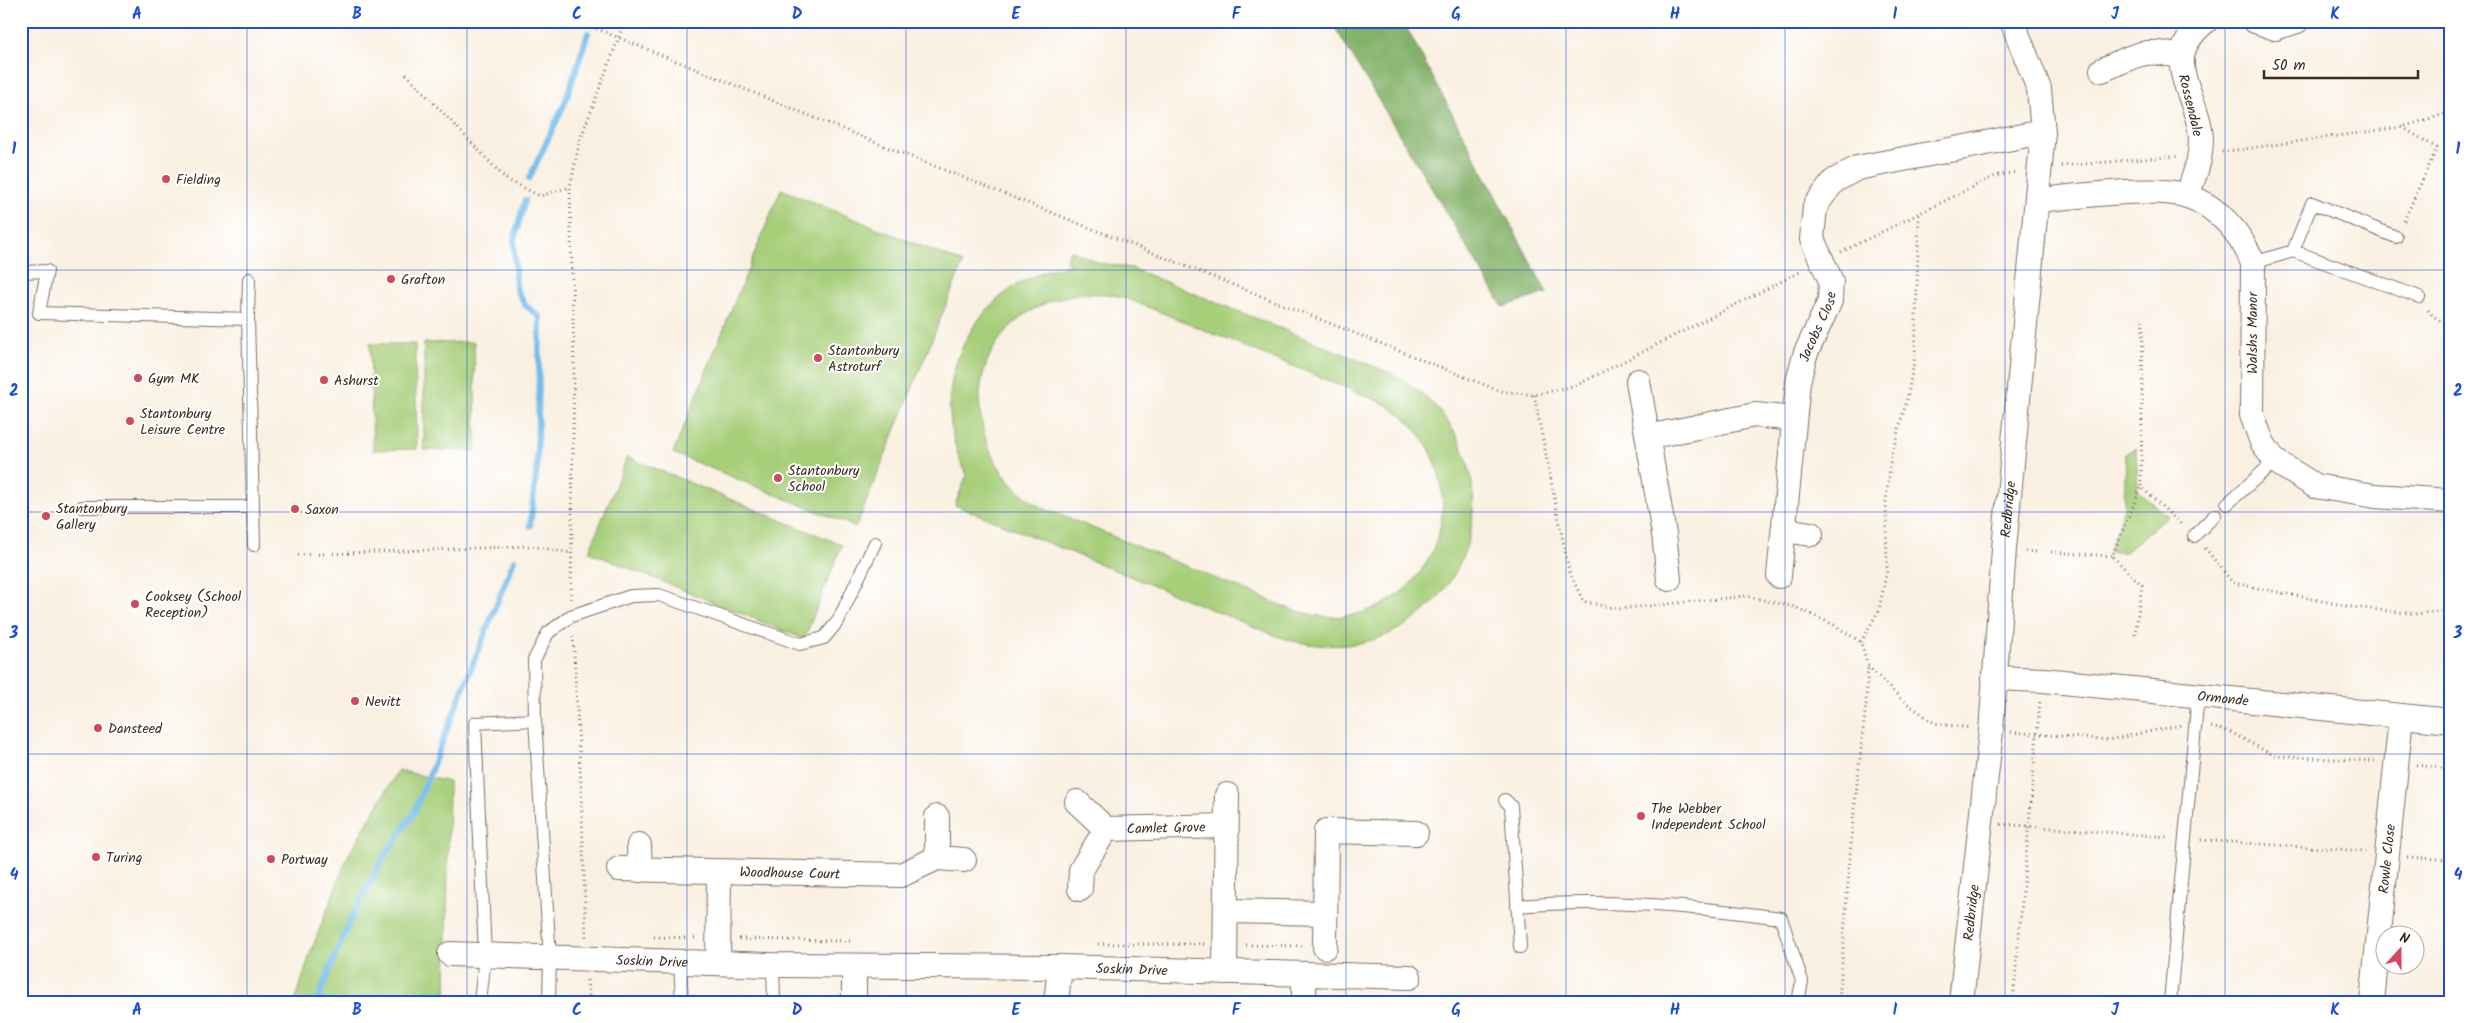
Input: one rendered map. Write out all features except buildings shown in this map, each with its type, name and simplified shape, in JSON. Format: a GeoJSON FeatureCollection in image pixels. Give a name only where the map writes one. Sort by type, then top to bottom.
{"type":"FeatureCollection","features":[{"type":"Feature","properties":{"kind":"street","name":"Redbridge"},"geometry":{"type":"LineString","coordinates":[[1961,1002],[1992,731],[2004,549],[2043,132],[2039,89],[2012,21]]}},
{"type":"Feature","properties":{"kind":"street","name":"Rossendale"},"geometry":{"type":"LineString","coordinates":[[2187,196],[2201,155],[2200,128],[2182,74],[2181,57],[2185,44],[2195,30],[2206,21]]}},
{"type":"Feature","properties":{"kind":"street"},"geometry":{"type":"LineString","coordinates":[[2255,21],[2275,28],[2297,21]]}},
{"type":"Feature","properties":{"kind":"street"},"geometry":{"type":"LineString","coordinates":[[2102,70],[2145,52],[2160,51],[2181,57]]}},
{"type":"Feature","properties":{"kind":"street","name":"Jacobs Close"},"geometry":{"type":"LineString","coordinates":[[1779,576],[1798,382],[1805,355],[1830,301],[1830,281],[1812,238],[1815,206],[1834,181],[1857,168],[2043,132]]}},
{"type":"Feature","properties":{"kind":"street","name":"Walshs Manor"},"geometry":{"type":"LineString","coordinates":[[2038,200],[2158,192],[2187,196],[2211,208],[2230,225],[2246,244],[2253,262],[2252,415],[2262,442],[2275,461],[2315,486],[2375,496],[2451,501]]}},
{"type":"Feature","properties":{"kind":"street"},"geometry":{"type":"LineString","coordinates":[[1638,381],[1648,437],[1671,532],[1669,579]]}},
{"type":"Feature","properties":{"kind":"street"},"geometry":{"type":"LineString","coordinates":[[1648,437],[1754,415],[1794,420]]}},
{"type":"Feature","properties":{"kind":"street"},"geometry":{"type":"LineString","coordinates":[[1784,530],[1811,534]]}},
{"type":"Feature","properties":{"kind":"street","name":"Ormonde"},"geometry":{"type":"LineString","coordinates":[[1994,678],[2042,680],[2451,721]]}},
{"type":"Feature","properties":{"kind":"street","name":"Rowle Close"},"geometry":{"type":"LineString","coordinates":[[2372,1002],[2401,717]]}},
{"type":"Feature","properties":{"kind":"street"},"geometry":{"type":"LineString","coordinates":[[1225,972],[1227,794]]}},
{"type":"Feature","properties":{"kind":"street"},"geometry":{"type":"LineString","coordinates":[[1078,802],[1106,829],[1081,870],[1080,889]]}},
{"type":"Feature","properties":{"kind":"street"},"geometry":{"type":"LineString","coordinates":[[937,817],[937,858]]}},
{"type":"Feature","properties":{"kind":"street","name":"Camlet Grove"},"geometry":{"type":"LineString","coordinates":[[1106,829],[1226,826]]}},
{"type":"Feature","properties":{"kind":"street"},"geometry":{"type":"LineString","coordinates":[[1325,947],[1326,832],[1416,833]]}},
{"type":"Feature","properties":{"kind":"street","name":"Woodhouse Court"},"geometry":{"type":"LineString","coordinates":[[639,845],[630,869],[719,873],[901,875],[937,858],[964,860]]}},
{"type":"Feature","properties":{"kind":"street"},"geometry":{"type":"LineString","coordinates":[[718,963],[719,873]]}},
{"type":"Feature","properties":{"kind":"street"},"geometry":{"type":"LineString","coordinates":[[1226,911],[1324,913]]}},
{"type":"Feature","properties":{"kind":"street","name":"Soskin Drive"},"geometry":{"type":"LineString","coordinates":[[450,954],[773,965],[1060,967],[1304,976],[1409,977]]}},
{"type":"Feature","properties":{"kind":"street"},"geometry":{"type":"LineString","coordinates":[[854,966],[854,1002]]}},
{"type":"Feature","properties":{"kind":"street"},"geometry":{"type":"LineString","coordinates":[[1056,1002],[1060,967]]}},
{"type":"Feature","properties":{"kind":"street"},"geometry":{"type":"LineString","coordinates":[[1304,976],[1304,1002]]}},
{"type":"Feature","properties":{"kind":"lane"},"geometry":{"type":"LineString","coordinates":[[2294,251],[2312,204],[2396,237]]}},
{"type":"Feature","properties":{"kind":"lane"},"geometry":{"type":"LineString","coordinates":[[2253,262],[2294,251],[2419,297]]}},
{"type":"Feature","properties":{"kind":"lane"},"geometry":{"type":"LineString","coordinates":[[21,272],[47,271],[39,313],[248,319]]}},
{"type":"Feature","properties":{"kind":"lane"},"geometry":{"type":"LineString","coordinates":[[249,279],[248,319],[254,545]]}},
{"type":"Feature","properties":{"kind":"lane"},"geometry":{"type":"LineString","coordinates":[[2227,504],[2275,461]]}},
{"type":"Feature","properties":{"kind":"lane"},"geometry":{"type":"LineString","coordinates":[[82,507],[252,507]]}},
{"type":"Feature","properties":{"kind":"lane"},"geometry":{"type":"LineString","coordinates":[[2194,536],[2215,515]]}},
{"type":"Feature","properties":{"kind":"lane"},"geometry":{"type":"LineString","coordinates":[[549,1002],[550,958],[535,720],[534,660],[548,633],[571,616],[631,596],[659,595],[800,644],[824,638],[838,621],[875,543]]}},
{"type":"Feature","properties":{"kind":"lane"},"geometry":{"type":"LineString","coordinates":[[2170,1002],[2194,722],[2198,695]]}},
{"type":"Feature","properties":{"kind":"lane"},"geometry":{"type":"LineString","coordinates":[[480,1002],[484,956],[475,724],[535,720]]}},
{"type":"Feature","properties":{"kind":"lane"},"geometry":{"type":"LineString","coordinates":[[1506,800],[1511,806],[1520,947]]}},
{"type":"Feature","properties":{"kind":"lane"},"geometry":{"type":"LineString","coordinates":[[1517,906],[1550,903],[1642,905],[1723,910],[1781,918],[1802,980],[1798,1002]]}},
{"type":"Feature","properties":{"kind":"lane"},"geometry":{"type":"LineString","coordinates":[[680,962],[682,1002]]}},
{"type":"Feature","properties":{"kind":"lane"},"geometry":{"type":"LineString","coordinates":[[773,965],[774,1002]]}},
{"type":"Feature","properties":{"kind":"path"},"geometry":{"type":"LineString","coordinates":[[578,21],[884,146],[1500,391],[1534,395],[1577,385],[1995,176],[2041,167],[2201,155],[2402,127],[2451,112]]}},
{"type":"Feature","properties":{"kind":"path"},"geometry":{"type":"LineString","coordinates":[[590,1002],[584,960],[586,936],[581,784],[571,616],[574,363],[570,187],[580,140],[625,21]]}},
{"type":"Feature","properties":{"kind":"path"},"geometry":{"type":"LineString","coordinates":[[406,74],[506,180],[540,196],[570,187]]}},
{"type":"Feature","properties":{"kind":"path"},"geometry":{"type":"LineString","coordinates":[[2396,237],[2437,148],[2402,127]]}},
{"type":"Feature","properties":{"kind":"path"},"geometry":{"type":"LineString","coordinates":[[1861,642],[1879,610],[1887,570],[1886,500],[1891,457],[1907,399],[1915,356],[1919,214]]}},
{"type":"Feature","properties":{"kind":"path"},"geometry":{"type":"LineString","coordinates":[[2419,297],[2433,316],[2451,327]]}},
{"type":"Feature","properties":{"kind":"path"},"geometry":{"type":"LineString","coordinates":[[2112,556],[2141,487],[2143,320]]}},
{"type":"Feature","properties":{"kind":"path"},"geometry":{"type":"LineString","coordinates":[[1534,395],[1569,571],[1583,601],[1617,609],[1746,596],[1795,607],[1834,625],[1861,642],[1868,666],[1866,704],[1852,829],[1839,1002]]}},
{"type":"Feature","properties":{"kind":"path"},"geometry":{"type":"LineString","coordinates":[[2141,487],[2194,536],[2233,583],[2352,607],[2417,614],[2451,609]]}},
{"type":"Feature","properties":{"kind":"path"},"geometry":{"type":"LineString","coordinates":[[298,555],[532,546],[571,553]]}},
{"type":"Feature","properties":{"kind":"path"},"geometry":{"type":"LineString","coordinates":[[2051,552],[2112,556],[2142,585],[2135,635]]}},
{"type":"Feature","properties":{"kind":"path"},"geometry":{"type":"LineString","coordinates":[[1868,666],[1901,699],[1934,723],[1992,731],[2108,740],[2194,722],[2230,732],[2275,756],[2396,762],[2451,769]]}},
{"type":"Feature","properties":{"kind":"path"},"geometry":{"type":"LineString","coordinates":[[2013,1002],[2042,680]]}},
{"type":"Feature","properties":{"kind":"path"},"geometry":{"type":"LineString","coordinates":[[1980,823],[2387,852],[2400,856],[2451,860]]}},
{"type":"Feature","properties":{"kind":"path"},"geometry":{"type":"LineString","coordinates":[[586,936],[596,936]]}},
{"type":"Feature","properties":{"kind":"path"},"geometry":{"type":"LineString","coordinates":[[652,937],[854,942]]}},
{"type":"Feature","properties":{"kind":"path"},"geometry":{"type":"LineString","coordinates":[[1088,944],[1225,944],[1325,947]]}},
{"type":"Feature","properties":{"kind":"green space"},"geometry":{"type":"Polygon","coordinates":[[[1331,21],[1403,21],[1547,293],[1503,307],[1331,21]]]}},
{"type":"Feature","properties":{"kind":"green space","name":"Stantonbury Astroturf"},"geometry":{"type":"Polygon","coordinates":[[[781,189],[963,263],[856,527],[673,453],[781,189]]]}},
{"type":"Feature","properties":{"kind":"green space"},"geometry":{"type":"Polygon","coordinates":[[[1070,250],[1100,263],[1131,268],[1393,374],[1441,413],[1467,461],[1473,511],[1461,560],[1434,602],[1393,632],[1341,645],[1279,637],[955,505],[966,477],[968,477],[955,443],[950,408],[953,375],[964,344],[982,316],[1006,292],[1037,275],[1072,264],[1066,261],[1070,250]],[[1080,293],[1040,306],[1012,325],[993,349],[983,376],[980,405],[984,435],[996,463],[1015,487],[1041,507],[1293,610],[1317,616],[1331,617],[1372,609],[1404,590],[1427,563],[1440,529],[1442,494],[1434,459],[1414,427],[1381,402],[1128,299],[1110,294],[1080,293]]]}},
{"type":"Feature","properties":{"kind":"green space"},"geometry":{"type":"Polygon","coordinates":[[[474,342],[476,451],[424,450],[424,343],[474,342]]]}},
{"type":"Feature","properties":{"kind":"green space"},"geometry":{"type":"Polygon","coordinates":[[[370,344],[415,344],[417,449],[373,450],[370,344]]]}},
{"type":"Feature","properties":{"kind":"green space"},"geometry":{"type":"Polygon","coordinates":[[[2136,448],[2138,491],[2168,516],[2125,552],[2109,552],[2124,508],[2126,454],[2136,448]]]}},
{"type":"Feature","properties":{"kind":"green space"},"geometry":{"type":"Polygon","coordinates":[[[627,457],[842,545],[804,639],[589,552],[627,457]]]}},
{"type":"Feature","properties":{"kind":"green space"},"geometry":{"type":"Polygon","coordinates":[[[398,770],[449,782],[446,1002],[295,1002],[311,951],[348,856],[398,770]]]}},
{"type":"Feature","properties":{"kind":"waterway"},"geometry":{"type":"LineString","coordinates":[[529,179],[565,103],[588,33]]}},
{"type":"Feature","properties":{"kind":"waterway"},"geometry":{"type":"LineString","coordinates":[[525,200],[514,240],[516,288],[525,305],[540,317],[537,467],[530,526]]}},
{"type":"Feature","properties":{"kind":"waterway"},"geometry":{"type":"LineString","coordinates":[[319,1002],[320,993],[349,923],[382,860],[414,813],[514,560]]}},
{"type":"Feature","properties":{"kind":"place","name":"Fielding"},"geometry":{"type":"Point","coordinates":[166,179]}},
{"type":"Feature","properties":{"kind":"place","name":"Grafton"},"geometry":{"type":"Point","coordinates":[391,279]}},
{"type":"Feature","properties":{"kind":"place","name":"Stantonbury Astroturf"},"geometry":{"type":"Point","coordinates":[818,358]}},
{"type":"Feature","properties":{"kind":"place","name":"Gym MK"},"geometry":{"type":"Point","coordinates":[138,378]}},
{"type":"Feature","properties":{"kind":"place","name":"Ashurst"},"geometry":{"type":"Point","coordinates":[324,380]}},
{"type":"Feature","properties":{"kind":"place","name":"Stantonbury Leisure Centre"},"geometry":{"type":"Point","coordinates":[130,421]}},
{"type":"Feature","properties":{"kind":"place","name":"Stantonbury School"},"geometry":{"type":"Point","coordinates":[778,478]}},
{"type":"Feature","properties":{"kind":"place","name":"Saxon"},"geometry":{"type":"Point","coordinates":[295,509]}},
{"type":"Feature","properties":{"kind":"place","name":"Stantonbury Gallery"},"geometry":{"type":"Point","coordinates":[46,516]}},
{"type":"Feature","properties":{"kind":"place","name":"Cooksey (School Reception)"},"geometry":{"type":"Point","coordinates":[135,604]}},
{"type":"Feature","properties":{"kind":"place","name":"Nevitt"},"geometry":{"type":"Point","coordinates":[355,701]}},
{"type":"Feature","properties":{"kind":"place","name":"Dansteed"},"geometry":{"type":"Point","coordinates":[98,728]}},
{"type":"Feature","properties":{"kind":"place","name":"The Webber Independent School"},"geometry":{"type":"Point","coordinates":[1641,816]}},
{"type":"Feature","properties":{"kind":"place","name":"Turing"},"geometry":{"type":"Point","coordinates":[96,857]}},
{"type":"Feature","properties":{"kind":"place","name":"Portway"},"geometry":{"type":"Point","coordinates":[271,859]}}]}
